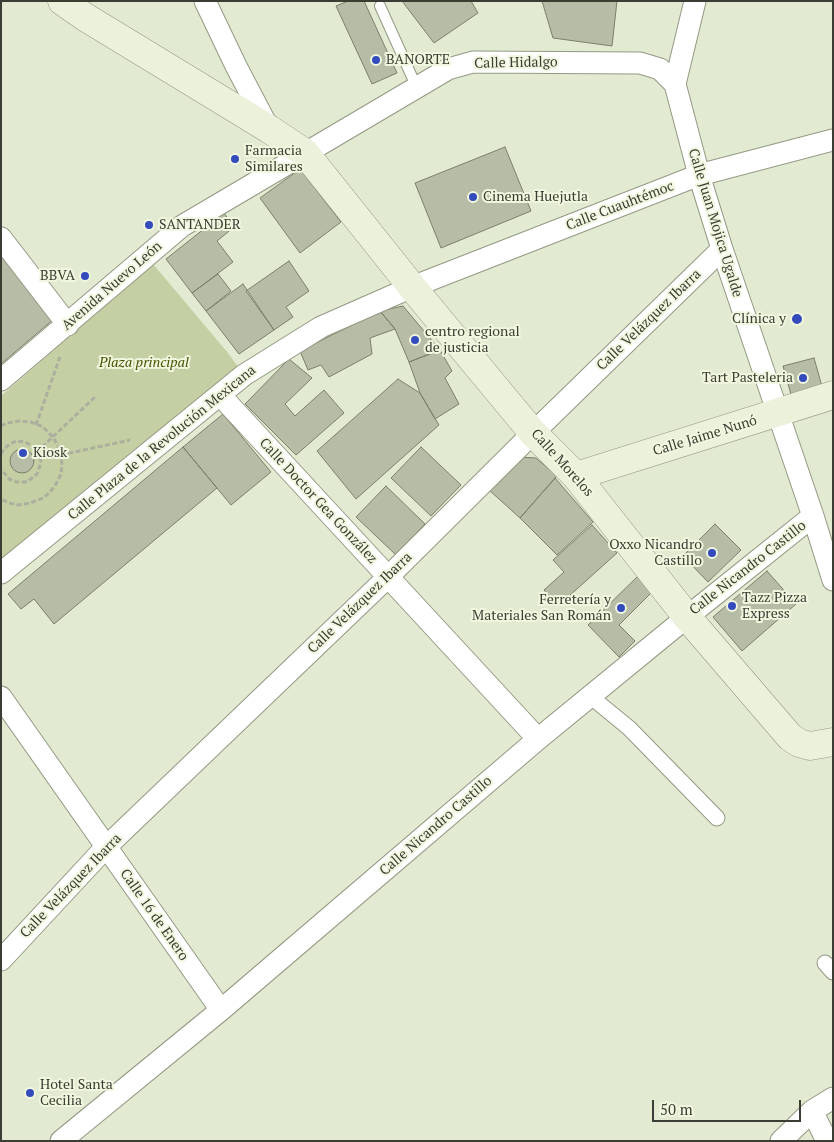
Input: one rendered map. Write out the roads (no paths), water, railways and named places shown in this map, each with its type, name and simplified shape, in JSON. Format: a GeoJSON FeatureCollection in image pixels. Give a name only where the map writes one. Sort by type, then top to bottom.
{"type":"FeatureCollection","features":[{"type":"Feature","properties":{"kind":"main road","name":"Calle Morelos"},"geometry":{"type":"LineString","coordinates":[[62,1],[269,130],[304,154],[534,433],[576,476],[687,617],[790,737],[799,743],[810,746],[833,742]]}},
{"type":"Feature","properties":{"kind":"main road","name":"Calle Jaime Nunó"},"geometry":{"type":"LineString","coordinates":[[576,476],[833,395]]}},
{"type":"Feature","properties":{"kind":"street"},"geometry":{"type":"LineString","coordinates":[[205,1],[269,130]]}},
{"type":"Feature","properties":{"kind":"street"},"geometry":{"type":"LineString","coordinates":[[675,84],[695,1]]}},
{"type":"Feature","properties":{"kind":"street","name":"Calle Hidalgo"},"geometry":{"type":"LineString","coordinates":[[304,154],[448,69],[473,62],[640,63],[660,69],[675,84]]}},
{"type":"Feature","properties":{"kind":"street","name":"Calle Juan Mojica Ugalde"},"geometry":{"type":"LineString","coordinates":[[675,84],[699,175],[722,249],[833,580]]}},
{"type":"Feature","properties":{"kind":"street","name":"Calle Cuauhtémoc"},"geometry":{"type":"LineString","coordinates":[[412,287],[699,175],[833,140]]}},
{"type":"Feature","properties":{"kind":"street","name":"Avenida Nuevo León"},"geometry":{"type":"LineString","coordinates":[[1,380],[182,226],[304,154]]}},
{"type":"Feature","properties":{"kind":"street"},"geometry":{"type":"LineString","coordinates":[[1,238],[68,324]]}},
{"type":"Feature","properties":{"kind":"street","name":"Calle Velázquez Ibarra"},"geometry":{"type":"LineString","coordinates":[[1,960],[106,847],[388,577],[722,249]]}},
{"type":"Feature","properties":{"kind":"street","name":"Calle Plaza de la Revolución Mexicana"},"geometry":{"type":"LineString","coordinates":[[1,573],[244,375],[321,327],[412,287]]}},
{"type":"Feature","properties":{"kind":"street","name":"Calle Doctor Gea González"},"geometry":{"type":"LineString","coordinates":[[220,395],[538,739]]}},
{"type":"Feature","properties":{"kind":"street","name":"Calle Nicandro Castillo"},"geometry":{"type":"LineString","coordinates":[[62,1141],[221,1010],[538,739],[813,516]]}},
{"type":"Feature","properties":{"kind":"street"},"geometry":{"type":"LineString","coordinates":[[590,696],[629,728],[717,818]]}},
{"type":"Feature","properties":{"kind":"street","name":"Calle 16 de Enero"},"geometry":{"type":"LineString","coordinates":[[1,697],[221,1010]]}},
{"type":"Feature","properties":{"kind":"street"},"geometry":{"type":"LineString","coordinates":[[781,1141],[812,1111],[833,1098]]}},
{"type":"Feature","properties":{"kind":"street"},"geometry":{"type":"LineString","coordinates":[[812,1111],[827,1141]]}},
{"type":"Feature","properties":{"kind":"lane"},"geometry":{"type":"LineString","coordinates":[[380,6],[417,88]]}},
{"type":"Feature","properties":{"kind":"place","name":"BANORTE"},"geometry":{"type":"Point","coordinates":[376,60]}},
{"type":"Feature","properties":{"kind":"place","name":"Farmacia Similares"},"geometry":{"type":"Point","coordinates":[235,159]}},
{"type":"Feature","properties":{"kind":"place","name":"Cinema Huejutla"},"geometry":{"type":"Point","coordinates":[473,197]}},
{"type":"Feature","properties":{"kind":"place","name":"SANTANDER"},"geometry":{"type":"Point","coordinates":[149,225]}},
{"type":"Feature","properties":{"kind":"place","name":"BBVA"},"geometry":{"type":"Point","coordinates":[85,276]}},
{"type":"Feature","properties":{"kind":"place","name":"Clínica y"},"geometry":{"type":"Point","coordinates":[797,319]}},
{"type":"Feature","properties":{"kind":"place","name":"centro regional de justicia"},"geometry":{"type":"Point","coordinates":[415,340]}},
{"type":"Feature","properties":{"kind":"place","name":"Tart Pasteleria"},"geometry":{"type":"Point","coordinates":[803,378]}},
{"type":"Feature","properties":{"kind":"place","name":"Kiosk"},"geometry":{"type":"Point","coordinates":[23,453]}},
{"type":"Feature","properties":{"kind":"place","name":"Oxxo Nicandro Castillo"},"geometry":{"type":"Point","coordinates":[712,553]}},
{"type":"Feature","properties":{"kind":"place","name":"Tazz Pizza Express"},"geometry":{"type":"Point","coordinates":[732,606]}},
{"type":"Feature","properties":{"kind":"place","name":"Ferretería y Materiales San Román"},"geometry":{"type":"Point","coordinates":[621,608]}},
{"type":"Feature","properties":{"kind":"place","name":"Hotel Santa Cecilia"},"geometry":{"type":"Point","coordinates":[30,1093]}},
{"type":"Feature","properties":{"kind":"park label","name":"Plaza principal"},"geometry":{"type":"Point","coordinates":[144,363]}}]}
